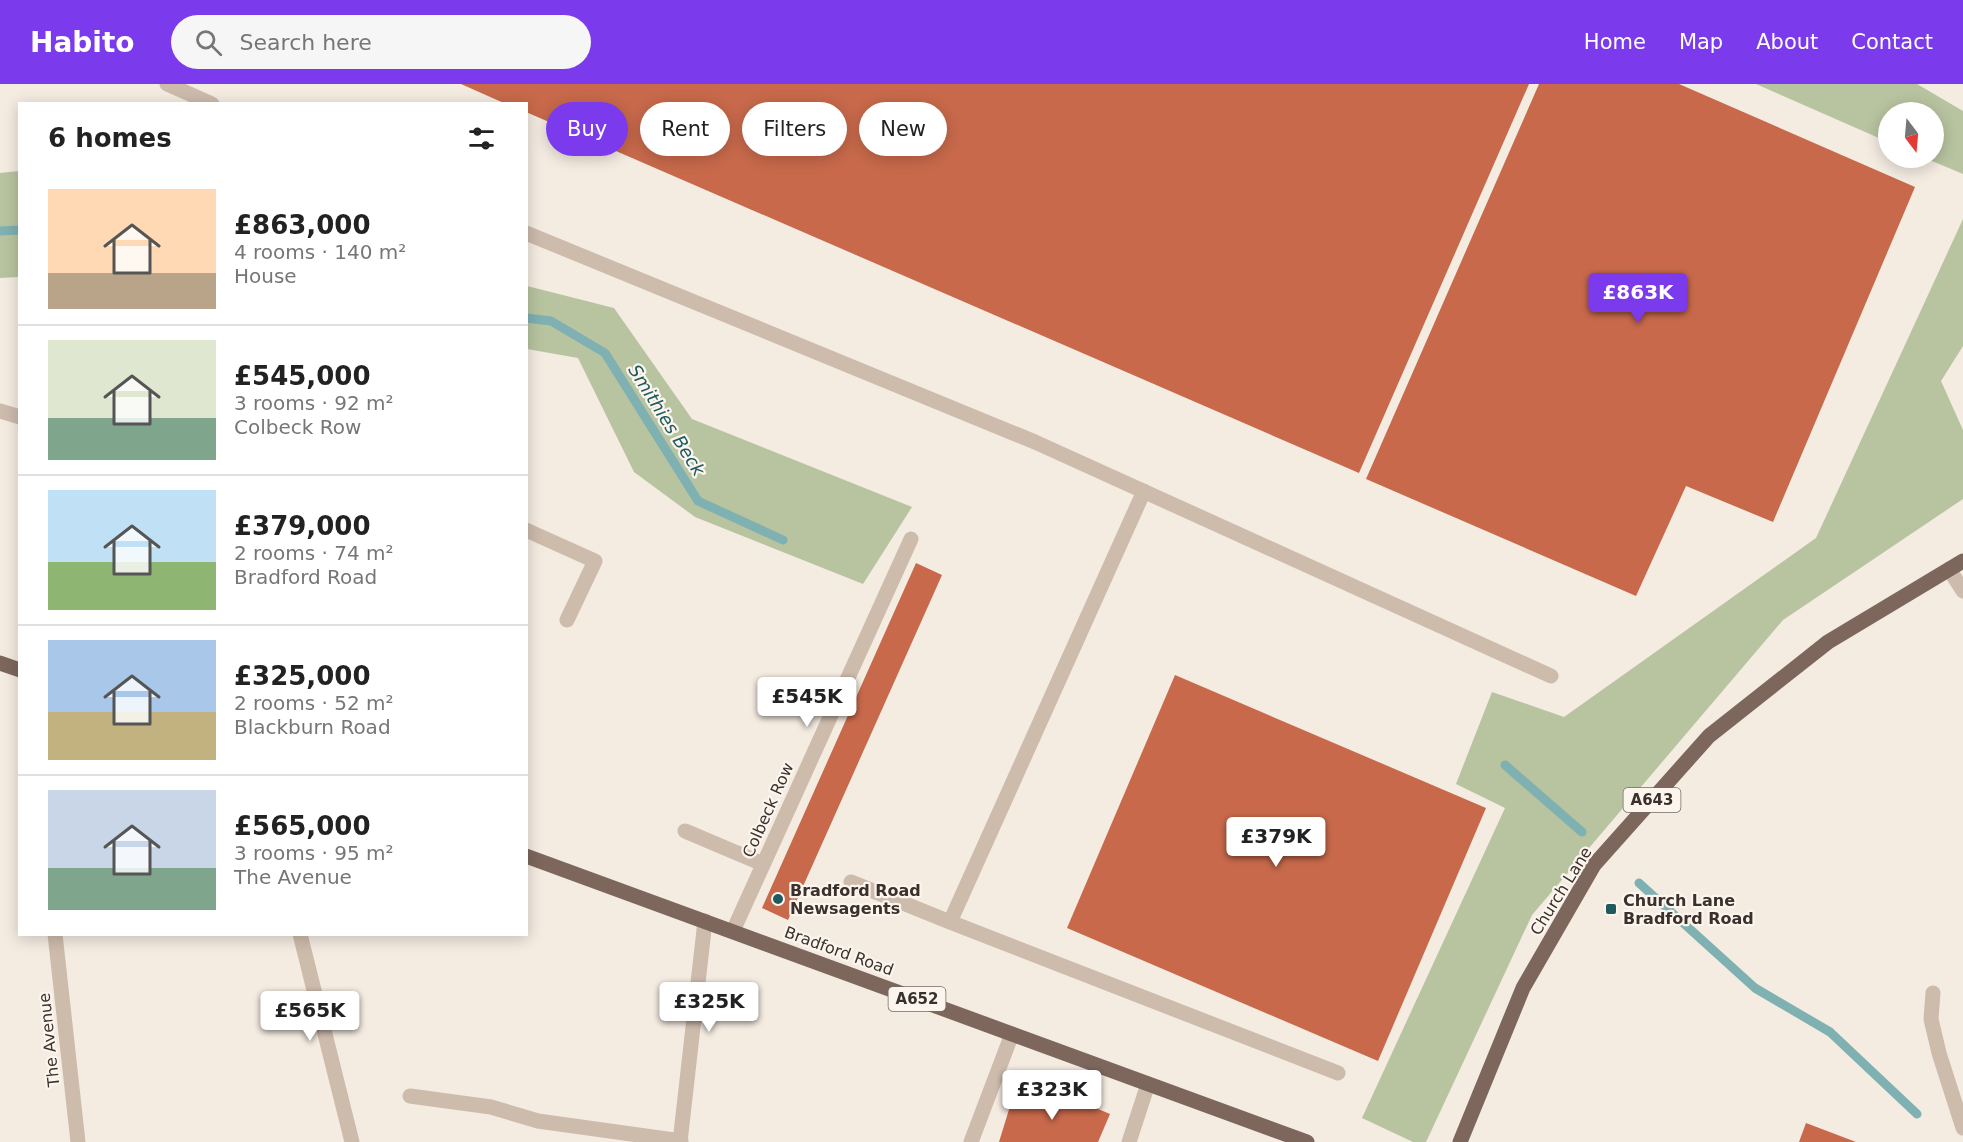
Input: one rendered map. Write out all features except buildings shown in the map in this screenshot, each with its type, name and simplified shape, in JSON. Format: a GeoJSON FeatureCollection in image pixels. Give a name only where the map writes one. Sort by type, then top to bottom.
{"type":"FeatureCollection","features":[{"type":"Feature","properties":{"kind":"main road","name":"Church Lane"},"geometry":{"type":"LineString","coordinates":[[1461,1142],[1523,988],[1594,865],[1709,736],[1828,642],[1963,561]]}},
{"type":"Feature","properties":{"kind":"main road"},"geometry":{"type":"LineString","coordinates":[[0,663],[18,669]]}},
{"type":"Feature","properties":{"kind":"main road","name":"Bradford Road"},"geometry":{"type":"LineString","coordinates":[[528,857],[1307,1142]]}},
{"type":"Feature","properties":{"kind":"street"},"geometry":{"type":"LineString","coordinates":[[167,84],[208,102]]}},
{"type":"Feature","properties":{"kind":"street"},"geometry":{"type":"LineString","coordinates":[[528,234],[1035,442],[1551,676]]}},
{"type":"Feature","properties":{"kind":"street"},"geometry":{"type":"LineString","coordinates":[[0,411],[18,416]]}},
{"type":"Feature","properties":{"kind":"street"},"geometry":{"type":"LineString","coordinates":[[950,922],[1144,491]]}},
{"type":"Feature","properties":{"kind":"street"},"geometry":{"type":"LineString","coordinates":[[528,531],[595,561],[567,620]]}},
{"type":"Feature","properties":{"kind":"street","name":"Colbeck Row"},"geometry":{"type":"LineString","coordinates":[[733,931],[911,539]]}},
{"type":"Feature","properties":{"kind":"street"},"geometry":{"type":"LineString","coordinates":[[1949,570],[1963,591]]}},
{"type":"Feature","properties":{"kind":"street"},"geometry":{"type":"LineString","coordinates":[[685,831],[763,864]]}},
{"type":"Feature","properties":{"kind":"street"},"geometry":{"type":"LineString","coordinates":[[850,882],[1338,1072]]}},
{"type":"Feature","properties":{"kind":"street"},"geometry":{"type":"LineString","coordinates":[[410,1096],[491,1107],[538,1121],[681,1141],[705,921]]}},
{"type":"Feature","properties":{"kind":"street","name":"The Avenue"},"geometry":{"type":"LineString","coordinates":[[55,936],[78,1142]]}},
{"type":"Feature","properties":{"kind":"street"},"geometry":{"type":"LineString","coordinates":[[300,936],[352,1142]]}},
{"type":"Feature","properties":{"kind":"street"},"geometry":{"type":"LineString","coordinates":[[1933,993],[1931,1019],[1939,1053],[1963,1128]]}},
{"type":"Feature","properties":{"kind":"street"},"geometry":{"type":"LineString","coordinates":[[971,1142],[1012,1034]]}},
{"type":"Feature","properties":{"kind":"street"},"geometry":{"type":"LineString","coordinates":[[1129,1142],[1148,1084]]}},
{"type":"Feature","properties":{"kind":"green space"},"geometry":{"type":"Polygon","coordinates":[[[1756,84],[1917,84],[1963,111],[1963,174],[1944,166],[1944,102],[1878,102],[1878,138],[1756,84]]]}},
{"type":"Feature","properties":{"kind":"green space"},"geometry":{"type":"Polygon","coordinates":[[[18,171],[18,277],[0,278],[0,173],[18,171]]]}},
{"type":"Feature","properties":{"kind":"green space"},"geometry":{"type":"Polygon","coordinates":[[[1963,219],[1963,346],[1941,381],[1963,430],[1963,499],[1783,620],[1532,915],[1426,1142],[1413,1142],[1362,1118],[1505,808],[1456,784],[1492,692],[1564,717],[1816,538],[1963,219]]]}},
{"type":"Feature","properties":{"kind":"green space"},"geometry":{"type":"Polygon","coordinates":[[[528,286],[614,308],[692,419],[912,507],[863,584],[695,517],[634,472],[578,358],[528,349],[528,286]]]}},
{"type":"Feature","properties":{"kind":"waterway","name":"Smithies Beck"},"geometry":{"type":"LineString","coordinates":[[0,231],[18,230]]}},
{"type":"Feature","properties":{"kind":"waterway","name":"Smithies Beck"},"geometry":{"type":"LineString","coordinates":[[528,318],[551,321],[605,353],[698,501],[783,540]]}},
{"type":"Feature","properties":{"kind":"waterway","name":"Smithies Beck"},"geometry":{"type":"LineString","coordinates":[[1505,765],[1582,832]]}},
{"type":"Feature","properties":{"kind":"waterway","name":"Smithies Beck"},"geometry":{"type":"LineString","coordinates":[[1639,883],[1755,988],[1830,1032],[1917,1114]]}},
{"type":"Feature","properties":{"kind":"place","name":"Bradford Road Newsagents"},"geometry":{"type":"Point","coordinates":[778,899]}},
{"type":"Feature","properties":{"kind":"place","name":"Church Lane Bradford Road"},"geometry":{"type":"Point","coordinates":[1611,909]}}]}
